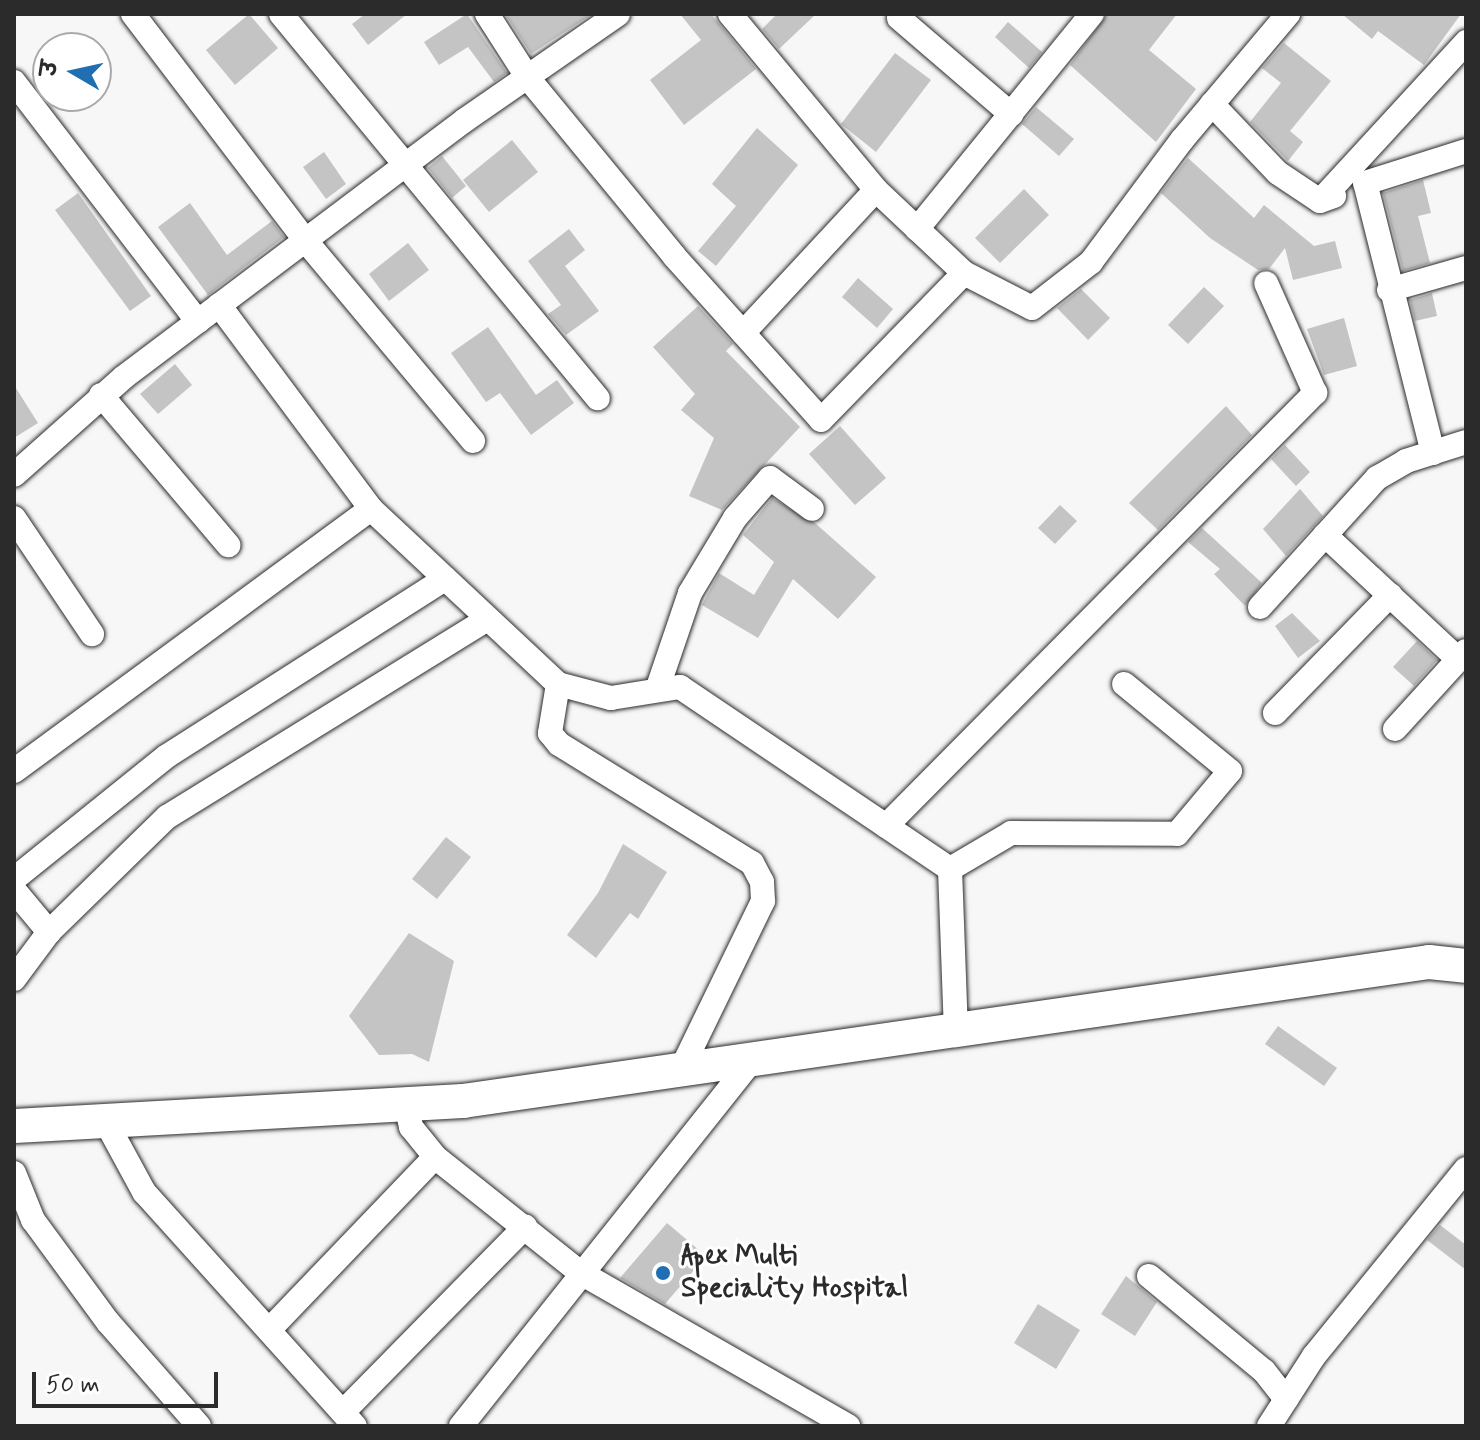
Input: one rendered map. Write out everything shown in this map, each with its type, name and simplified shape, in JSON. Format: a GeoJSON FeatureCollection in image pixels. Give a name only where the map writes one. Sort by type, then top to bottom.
{"type":"FeatureCollection","features":[{"type":"Feature","properties":{"kind":"street"},"geometry":{"type":"LineString","coordinates":[[133,14],[305,240],[473,441]]}},
{"type":"Feature","properties":{"kind":"street"},"geometry":{"type":"LineString","coordinates":[[281,14],[598,398]]}},
{"type":"Feature","properties":{"kind":"street"},"geometry":{"type":"LineString","coordinates":[[487,14],[528,78],[743,333],[821,420],[964,273]]}},
{"type":"Feature","properties":{"kind":"street"},"geometry":{"type":"LineString","coordinates":[[14,475],[101,395],[405,165],[618,14]]}},
{"type":"Feature","properties":{"kind":"street"},"geometry":{"type":"LineString","coordinates":[[730,14],[876,190],[964,273],[1032,308],[1091,262],[1212,104],[1288,14]]}},
{"type":"Feature","properties":{"kind":"street"},"geometry":{"type":"LineString","coordinates":[[917,229],[1092,14]]}},
{"type":"Feature","properties":{"kind":"street"},"geometry":{"type":"LineString","coordinates":[[905,15],[1011,114]]}},
{"type":"Feature","properties":{"kind":"street"},"geometry":{"type":"LineString","coordinates":[[1320,201],[1466,42]]}},
{"type":"Feature","properties":{"kind":"street"},"geometry":{"type":"LineString","coordinates":[[14,82],[198,322]]}},
{"type":"Feature","properties":{"kind":"street"},"geometry":{"type":"LineString","coordinates":[[1212,104],[1278,173],[1320,201]]}},
{"type":"Feature","properties":{"kind":"street"},"geometry":{"type":"LineString","coordinates":[[1320,201],[1365,183],[1466,151]]}},
{"type":"Feature","properties":{"kind":"street"},"geometry":{"type":"LineString","coordinates":[[1365,183],[1389,290],[1433,453]]}},
{"type":"Feature","properties":{"kind":"street"},"geometry":{"type":"LineString","coordinates":[[743,333],[876,190]]}},
{"type":"Feature","properties":{"kind":"street"},"geometry":{"type":"LineString","coordinates":[[1389,290],[1466,268]]}},
{"type":"Feature","properties":{"kind":"street"},"geometry":{"type":"LineString","coordinates":[[886,826],[1315,393],[1266,283]]}},
{"type":"Feature","properties":{"kind":"street"},"geometry":{"type":"LineString","coordinates":[[219,305],[371,509],[558,684],[611,698],[658,687],[680,687],[704,699],[950,869]]}},
{"type":"Feature","properties":{"kind":"street"},"geometry":{"type":"LineString","coordinates":[[101,395],[228,545]]}},
{"type":"Feature","properties":{"kind":"street"},"geometry":{"type":"LineString","coordinates":[[1260,607],[1377,478],[1466,442]]}},
{"type":"Feature","properties":{"kind":"street"},"geometry":{"type":"LineString","coordinates":[[658,687],[690,593],[735,518],[770,478],[812,509]]}},
{"type":"Feature","properties":{"kind":"street"},"geometry":{"type":"LineString","coordinates":[[14,771],[371,509]]}},
{"type":"Feature","properties":{"kind":"street"},"geometry":{"type":"LineString","coordinates":[[14,518],[92,634]]}},
{"type":"Feature","properties":{"kind":"street"},"geometry":{"type":"LineString","coordinates":[[1325,535],[1462,655],[1395,729]]}},
{"type":"Feature","properties":{"kind":"street"},"geometry":{"type":"LineString","coordinates":[[14,879],[167,756],[445,579]]}},
{"type":"Feature","properties":{"kind":"street"},"geometry":{"type":"LineString","coordinates":[[1275,713],[1390,595]]}},
{"type":"Feature","properties":{"kind":"street"},"geometry":{"type":"LineString","coordinates":[[14,979],[49,932],[167,817],[339,706],[488,619]]}},
{"type":"Feature","properties":{"kind":"street"},"geometry":{"type":"LineString","coordinates":[[558,684],[550,733],[559,744],[752,863],[762,882],[763,901],[682,1068]]}},
{"type":"Feature","properties":{"kind":"street"},"geometry":{"type":"LineString","coordinates":[[950,869],[1011,833],[1177,834],[1230,771],[1124,684]]}},
{"type":"Feature","properties":{"kind":"street"},"geometry":{"type":"LineString","coordinates":[[950,869],[956,1029]]}},
{"type":"Feature","properties":{"kind":"street"},"geometry":{"type":"LineString","coordinates":[[14,890],[49,932]]}},
{"type":"Feature","properties":{"kind":"street"},"geometry":{"type":"LineString","coordinates":[[14,1126],[406,1105],[1429,962],[1466,966]]}},
{"type":"Feature","properties":{"kind":"street"},"geometry":{"type":"LineString","coordinates":[[461,1426],[755,1057]]}},
{"type":"Feature","properties":{"kind":"street"},"geometry":{"type":"LineString","coordinates":[[406,1105],[411,1127],[435,1157],[581,1273],[848,1426]]}},
{"type":"Feature","properties":{"kind":"street"},"geometry":{"type":"LineString","coordinates":[[106,1122],[144,1192],[349,1419],[525,1227]]}},
{"type":"Feature","properties":{"kind":"street"},"geometry":{"type":"LineString","coordinates":[[270,1329],[435,1157]]}},
{"type":"Feature","properties":{"kind":"street"},"geometry":{"type":"LineString","coordinates":[[1269,1426],[1286,1399],[1466,1169]]}},
{"type":"Feature","properties":{"kind":"street"},"geometry":{"type":"LineString","coordinates":[[14,1173],[33,1220],[108,1322],[199,1426]]}},
{"type":"Feature","properties":{"kind":"street"},"geometry":{"type":"LineString","coordinates":[[1149,1276],[1264,1371],[1286,1399]]}},
{"type":"Feature","properties":{"kind":"building"},"geometry":{"type":"Polygon","coordinates":[[[249,14],[278,48],[235,85],[206,50],[249,14]]]}},
{"type":"Feature","properties":{"kind":"building"},"geometry":{"type":"Polygon","coordinates":[[[365,14],[407,14],[368,45],[352,24],[365,14]]]}},
{"type":"Feature","properties":{"kind":"building"},"geometry":{"type":"Polygon","coordinates":[[[467,14],[507,73],[494,82],[468,47],[439,65],[424,42],[467,14]]]}},
{"type":"Feature","properties":{"kind":"building"},"geometry":{"type":"Polygon","coordinates":[[[505,14],[592,14],[531,54],[505,14]]]}},
{"type":"Feature","properties":{"kind":"building"},"geometry":{"type":"Polygon","coordinates":[[[680,14],[711,14],[756,69],[684,125],[650,80],[701,40],[680,14]]]}},
{"type":"Feature","properties":{"kind":"building"},"geometry":{"type":"Polygon","coordinates":[[[777,14],[816,14],[779,49],[762,29],[777,14]]]}},
{"type":"Feature","properties":{"kind":"building"},"geometry":{"type":"Polygon","coordinates":[[[1107,14],[1177,14],[1149,50],[1196,89],[1156,142],[1070,65],[1107,14]]]}},
{"type":"Feature","properties":{"kind":"building"},"geometry":{"type":"Polygon","coordinates":[[[1342,14],[1461,14],[1424,65],[1378,31],[1372,39],[1342,14]]]}},
{"type":"Feature","properties":{"kind":"building"},"geometry":{"type":"Polygon","coordinates":[[[1008,22],[1042,52],[1029,68],[995,37],[1008,22]]]}},
{"type":"Feature","properties":{"kind":"building"},"geometry":{"type":"Polygon","coordinates":[[[1284,43],[1331,81],[1290,131],[1303,142],[1288,161],[1250,122],[1281,83],[1262,68],[1284,43]]]}},
{"type":"Feature","properties":{"kind":"building"},"geometry":{"type":"Polygon","coordinates":[[[895,53],[931,80],[876,152],[841,124],[895,53]]]}},
{"type":"Feature","properties":{"kind":"building"},"geometry":{"type":"Polygon","coordinates":[[[1036,107],[1074,139],[1059,156],[1022,124],[1036,107]]]}},
{"type":"Feature","properties":{"kind":"building"},"geometry":{"type":"Polygon","coordinates":[[[757,128],[798,165],[716,266],[698,251],[736,206],[712,184],[757,128]]]}},
{"type":"Feature","properties":{"kind":"building"},"geometry":{"type":"Polygon","coordinates":[[[512,140],[538,172],[489,212],[463,180],[512,140]]]}},
{"type":"Feature","properties":{"kind":"building"},"geometry":{"type":"Polygon","coordinates":[[[324,152],[346,184],[326,199],[303,167],[324,152]]]}},
{"type":"Feature","properties":{"kind":"building"},"geometry":{"type":"Polygon","coordinates":[[[442,156],[466,186],[452,198],[428,168],[442,156]]]}},
{"type":"Feature","properties":{"kind":"building"},"geometry":{"type":"Polygon","coordinates":[[[1188,158],[1254,218],[1264,205],[1314,246],[1335,241],[1342,268],[1293,280],[1285,248],[1269,269],[1258,270],[1210,238],[1161,193],[1188,158]]]}},
{"type":"Feature","properties":{"kind":"building"},"geometry":{"type":"Polygon","coordinates":[[[1423,180],[1431,213],[1418,216],[1430,263],[1403,271],[1383,193],[1423,180]]]}},
{"type":"Feature","properties":{"kind":"building"},"geometry":{"type":"Polygon","coordinates":[[[1024,189],[1049,215],[1000,263],[975,238],[1024,189]]]}},
{"type":"Feature","properties":{"kind":"building"},"geometry":{"type":"Polygon","coordinates":[[[78,193],[151,296],[130,311],[55,210],[78,193]]]}},
{"type":"Feature","properties":{"kind":"building"},"geometry":{"type":"Polygon","coordinates":[[[190,203],[227,255],[272,221],[284,237],[208,295],[158,227],[190,203]]]}},
{"type":"Feature","properties":{"kind":"building"},"geometry":{"type":"Polygon","coordinates":[[[569,229],[585,250],[565,266],[599,311],[566,335],[548,314],[561,305],[528,261],[569,229]]]}},
{"type":"Feature","properties":{"kind":"building"},"geometry":{"type":"Polygon","coordinates":[[[408,243],[429,270],[389,301],[369,274],[408,243]]]}},
{"type":"Feature","properties":{"kind":"building"},"geometry":{"type":"Polygon","coordinates":[[[858,278],[893,309],[877,328],[842,297],[858,278]]]}},
{"type":"Feature","properties":{"kind":"building"},"geometry":{"type":"Polygon","coordinates":[[[1204,287],[1224,306],[1188,344],[1168,325],[1204,287]]]}},
{"type":"Feature","properties":{"kind":"building"},"geometry":{"type":"Polygon","coordinates":[[[1081,289],[1110,318],[1088,340],[1057,308],[1081,289]]]}},
{"type":"Feature","properties":{"kind":"building"},"geometry":{"type":"Polygon","coordinates":[[[1432,293],[1437,316],[1415,321],[1410,300],[1432,293]]]}},
{"type":"Feature","properties":{"kind":"building"},"geometry":{"type":"Polygon","coordinates":[[[698,306],[733,344],[726,351],[800,427],[722,510],[689,496],[714,438],[681,410],[695,394],[653,347],[698,306]]]}},
{"type":"Feature","properties":{"kind":"building"},"geometry":{"type":"Polygon","coordinates":[[[1344,318],[1357,366],[1324,375],[1307,329],[1344,318]]]}},
{"type":"Feature","properties":{"kind":"building"},"geometry":{"type":"Polygon","coordinates":[[[488,327],[536,395],[557,380],[574,403],[531,435],[500,393],[486,402],[451,353],[488,327]]]}},
{"type":"Feature","properties":{"kind":"building"},"geometry":{"type":"Polygon","coordinates":[[[175,364],[192,385],[158,414],[140,394],[175,364]]]}},
{"type":"Feature","properties":{"kind":"building"},"geometry":{"type":"Polygon","coordinates":[[[14,385],[38,423],[14,438],[14,385]]]}},
{"type":"Feature","properties":{"kind":"building"},"geometry":{"type":"Polygon","coordinates":[[[1226,406],[1252,435],[1158,530],[1129,503],[1226,406]]]}},
{"type":"Feature","properties":{"kind":"building"},"geometry":{"type":"Polygon","coordinates":[[[840,426],[886,478],[855,505],[809,454],[840,426]]]}},
{"type":"Feature","properties":{"kind":"building"},"geometry":{"type":"Polygon","coordinates":[[[1285,445],[1310,472],[1296,486],[1271,459],[1285,445]]]}},
{"type":"Feature","properties":{"kind":"building"},"geometry":{"type":"Polygon","coordinates":[[[1300,489],[1323,516],[1286,556],[1263,529],[1300,489]]]}},
{"type":"Feature","properties":{"kind":"building"},"geometry":{"type":"Polygon","coordinates":[[[772,498],[815,523],[876,577],[838,619],[793,579],[758,638],[702,605],[719,573],[754,595],[774,562],[743,535],[772,498]]]}},
{"type":"Feature","properties":{"kind":"building"},"geometry":{"type":"Polygon","coordinates":[[[1060,505],[1077,521],[1055,544],[1038,528],[1060,505]]]}},
{"type":"Feature","properties":{"kind":"building"},"geometry":{"type":"Polygon","coordinates":[[[1202,528],[1262,583],[1245,606],[1214,574],[1220,569],[1188,542],[1202,528]]]}},
{"type":"Feature","properties":{"kind":"building"},"geometry":{"type":"Polygon","coordinates":[[[1292,613],[1320,641],[1298,658],[1275,626],[1292,613]]]}},
{"type":"Feature","properties":{"kind":"building"},"geometry":{"type":"Polygon","coordinates":[[[1417,641],[1437,660],[1414,686],[1393,667],[1417,641]]]}},
{"type":"Feature","properties":{"kind":"building"},"geometry":{"type":"Polygon","coordinates":[[[446,837],[471,857],[437,899],[412,879],[446,837]]]}},
{"type":"Feature","properties":{"kind":"building"},"geometry":{"type":"Polygon","coordinates":[[[623,844],[667,872],[638,919],[630,913],[596,958],[567,935],[598,893],[623,844]]]}},
{"type":"Feature","properties":{"kind":"building"},"geometry":{"type":"Polygon","coordinates":[[[409,933],[454,961],[429,1062],[412,1054],[379,1055],[349,1016],[409,933]]]}},
{"type":"Feature","properties":{"kind":"building"},"geometry":{"type":"Polygon","coordinates":[[[1278,1026],[1337,1068],[1324,1086],[1265,1044],[1278,1026]]]}},
{"type":"Feature","properties":{"kind":"building"},"geometry":{"type":"Polygon","coordinates":[[[667,1223],[706,1256],[665,1304],[620,1278],[667,1223]]]}},
{"type":"Feature","properties":{"kind":"building"},"geometry":{"type":"Polygon","coordinates":[[[1440,1225],[1466,1245],[1466,1270],[1427,1240],[1440,1225]]]}},
{"type":"Feature","properties":{"kind":"building"},"geometry":{"type":"Polygon","coordinates":[[[1126,1276],[1157,1302],[1135,1336],[1101,1314],[1126,1276]]]}},
{"type":"Feature","properties":{"kind":"building"},"geometry":{"type":"Polygon","coordinates":[[[1038,1304],[1080,1330],[1056,1369],[1014,1343],[1038,1304]]]}},
{"type":"Feature","properties":{"kind":"place","name":"Apex Multi Speciality Hospital"},"geometry":{"type":"Point","coordinates":[663,1273]}}]}
